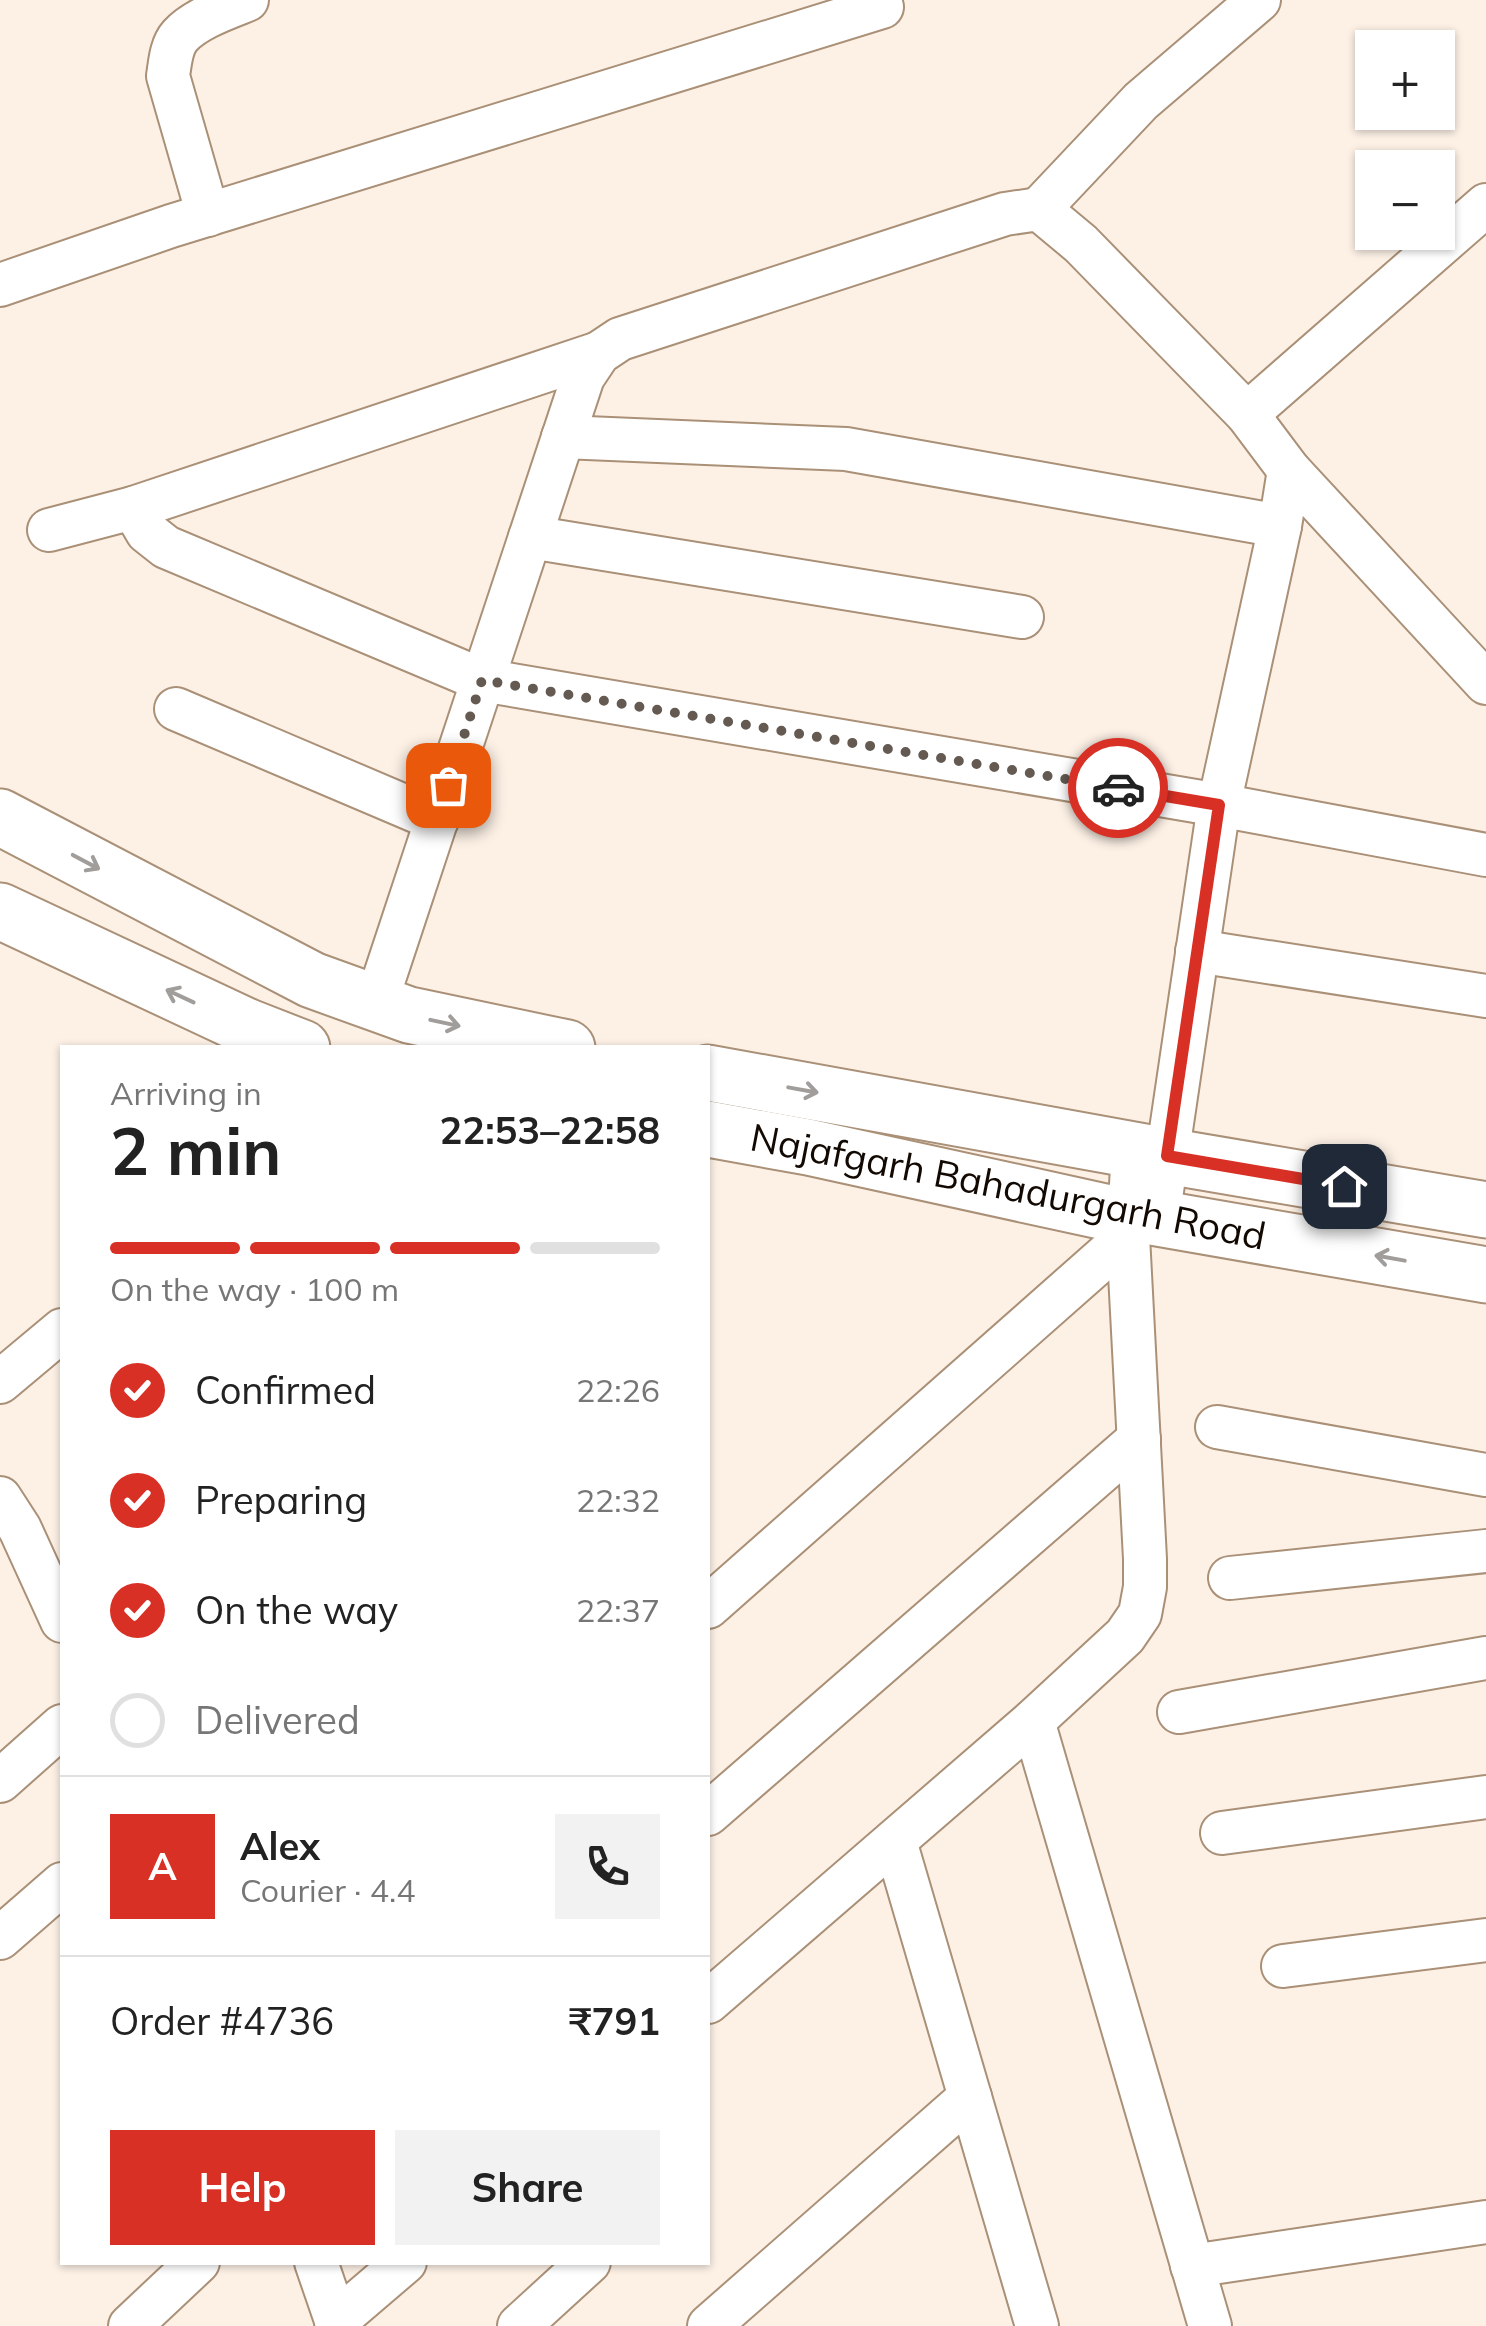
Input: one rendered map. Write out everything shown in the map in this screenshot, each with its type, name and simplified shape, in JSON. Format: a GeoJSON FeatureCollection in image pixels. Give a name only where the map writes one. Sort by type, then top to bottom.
{"type":"FeatureCollection","features":[{"type":"Feature","properties":{"kind":"main road"},"geometry":{"type":"LineString","coordinates":[[0,817],[312,980],[410,1015],[553,1045]]}},
{"type":"Feature","properties":{"kind":"main road"},"geometry":{"type":"LineString","coordinates":[[0,911],[245,1037],[286,1045]]}},
{"type":"Feature","properties":{"kind":"main road","name":"Najafgarh Bahadurgarh Road"},"geometry":{"type":"LineString","coordinates":[[710,1073],[1486,1210]]}},
{"type":"Feature","properties":{"kind":"main road","name":"Najafgarh Bahadurgarh Road"},"geometry":{"type":"LineString","coordinates":[[710,1129],[1138,1222],[1486,1275]]}},
{"type":"Feature","properties":{"kind":"street"},"geometry":{"type":"LineString","coordinates":[[208,215],[168,76],[172,53],[180,36],[212,13],[247,0]]}},
{"type":"Feature","properties":{"kind":"street"},"geometry":{"type":"LineString","coordinates":[[49,530],[133,508],[599,353],[620,339],[1005,214],[1040,209],[1142,101],[1259,0]]}},
{"type":"Feature","properties":{"kind":"street"},"geometry":{"type":"LineString","coordinates":[[0,285],[208,215],[882,7]]}},
{"type":"Feature","properties":{"kind":"street"},"geometry":{"type":"LineString","coordinates":[[1247,414],[1486,205]]}},
{"type":"Feature","properties":{"kind":"street"},"geometry":{"type":"LineString","coordinates":[[1040,209],[1081,244],[1247,414],[1289,470],[1486,683]]}},
{"type":"Feature","properties":{"kind":"street"},"geometry":{"type":"LineString","coordinates":[[376,1003],[583,377],[599,353]]}},
{"type":"Feature","properties":{"kind":"street"},"geometry":{"type":"LineString","coordinates":[[563,437],[846,448],[1280,526]]}},
{"type":"Feature","properties":{"kind":"street"},"geometry":{"type":"LineString","coordinates":[[710,2000],[1033,1721],[1125,1636],[1140,1614],[1145,1558],[1139,1439],[1138,1222],[1150,1153],[1198,951],[1219,805],[1289,470]]}},
{"type":"Feature","properties":{"kind":"street"},"geometry":{"type":"LineString","coordinates":[[133,508],[147,532],[166,547],[482,680],[1219,805],[1486,855]]}},
{"type":"Feature","properties":{"kind":"street"},"geometry":{"type":"LineString","coordinates":[[530,537],[1022,617]]}},
{"type":"Feature","properties":{"kind":"street"},"geometry":{"type":"LineString","coordinates":[[176,708],[437,820]]}},
{"type":"Feature","properties":{"kind":"street"},"geometry":{"type":"LineString","coordinates":[[1198,951],[1486,996]]}},
{"type":"Feature","properties":{"kind":"street"},"geometry":{"type":"LineString","coordinates":[[710,1606],[1138,1222]]}},
{"type":"Feature","properties":{"kind":"street"},"geometry":{"type":"LineString","coordinates":[[0,1382],[60,1332]]}},
{"type":"Feature","properties":{"kind":"street"},"geometry":{"type":"LineString","coordinates":[[1217,1427],[1486,1474]]}},
{"type":"Feature","properties":{"kind":"street"},"geometry":{"type":"LineString","coordinates":[[710,1812],[1139,1439]]}},
{"type":"Feature","properties":{"kind":"street"},"geometry":{"type":"LineString","coordinates":[[7,1525],[60,1618]]}},
{"type":"Feature","properties":{"kind":"street"},"geometry":{"type":"LineString","coordinates":[[1230,1578],[1486,1551]]}},
{"type":"Feature","properties":{"kind":"street"},"geometry":{"type":"LineString","coordinates":[[1179,1712],[1486,1658]]}},
{"type":"Feature","properties":{"kind":"street"},"geometry":{"type":"LineString","coordinates":[[1033,1721],[1210,2326]]}},
{"type":"Feature","properties":{"kind":"street"},"geometry":{"type":"LineString","coordinates":[[0,1780],[60,1728]]}},
{"type":"Feature","properties":{"kind":"street"},"geometry":{"type":"LineString","coordinates":[[1222,1833],[1486,1797]]}},
{"type":"Feature","properties":{"kind":"street"},"geometry":{"type":"LineString","coordinates":[[895,1841],[1037,2326]]}},
{"type":"Feature","properties":{"kind":"street"},"geometry":{"type":"LineString","coordinates":[[0,1938],[60,1886]]}},
{"type":"Feature","properties":{"kind":"street"},"geometry":{"type":"LineString","coordinates":[[1284,1966],[1486,1940]]}},
{"type":"Feature","properties":{"kind":"street"},"geometry":{"type":"LineString","coordinates":[[709,2326],[970,2096]]}},
{"type":"Feature","properties":{"kind":"street"},"geometry":{"type":"LineString","coordinates":[[1192,2266],[1486,2222]]}},
{"type":"Feature","properties":{"kind":"street"},"geometry":{"type":"LineString","coordinates":[[130,2326],[195,2265]]}},
{"type":"Feature","properties":{"kind":"street"},"geometry":{"type":"LineString","coordinates":[[317,2265],[337,2324],[402,2265]]}},
{"type":"Feature","properties":{"kind":"street"},"geometry":{"type":"LineString","coordinates":[[519,2326],[586,2265]]}},
{"type":"Feature","properties":{"kind":"way so far"},"geometry":{"type":"LineString","coordinates":[[448,785],[482,680],[1118,788]]}},
{"type":"Feature","properties":{"kind":"route"},"geometry":{"type":"LineString","coordinates":[[1118,788],[1219,805],[1167,1156],[1344,1186]]}}]}
